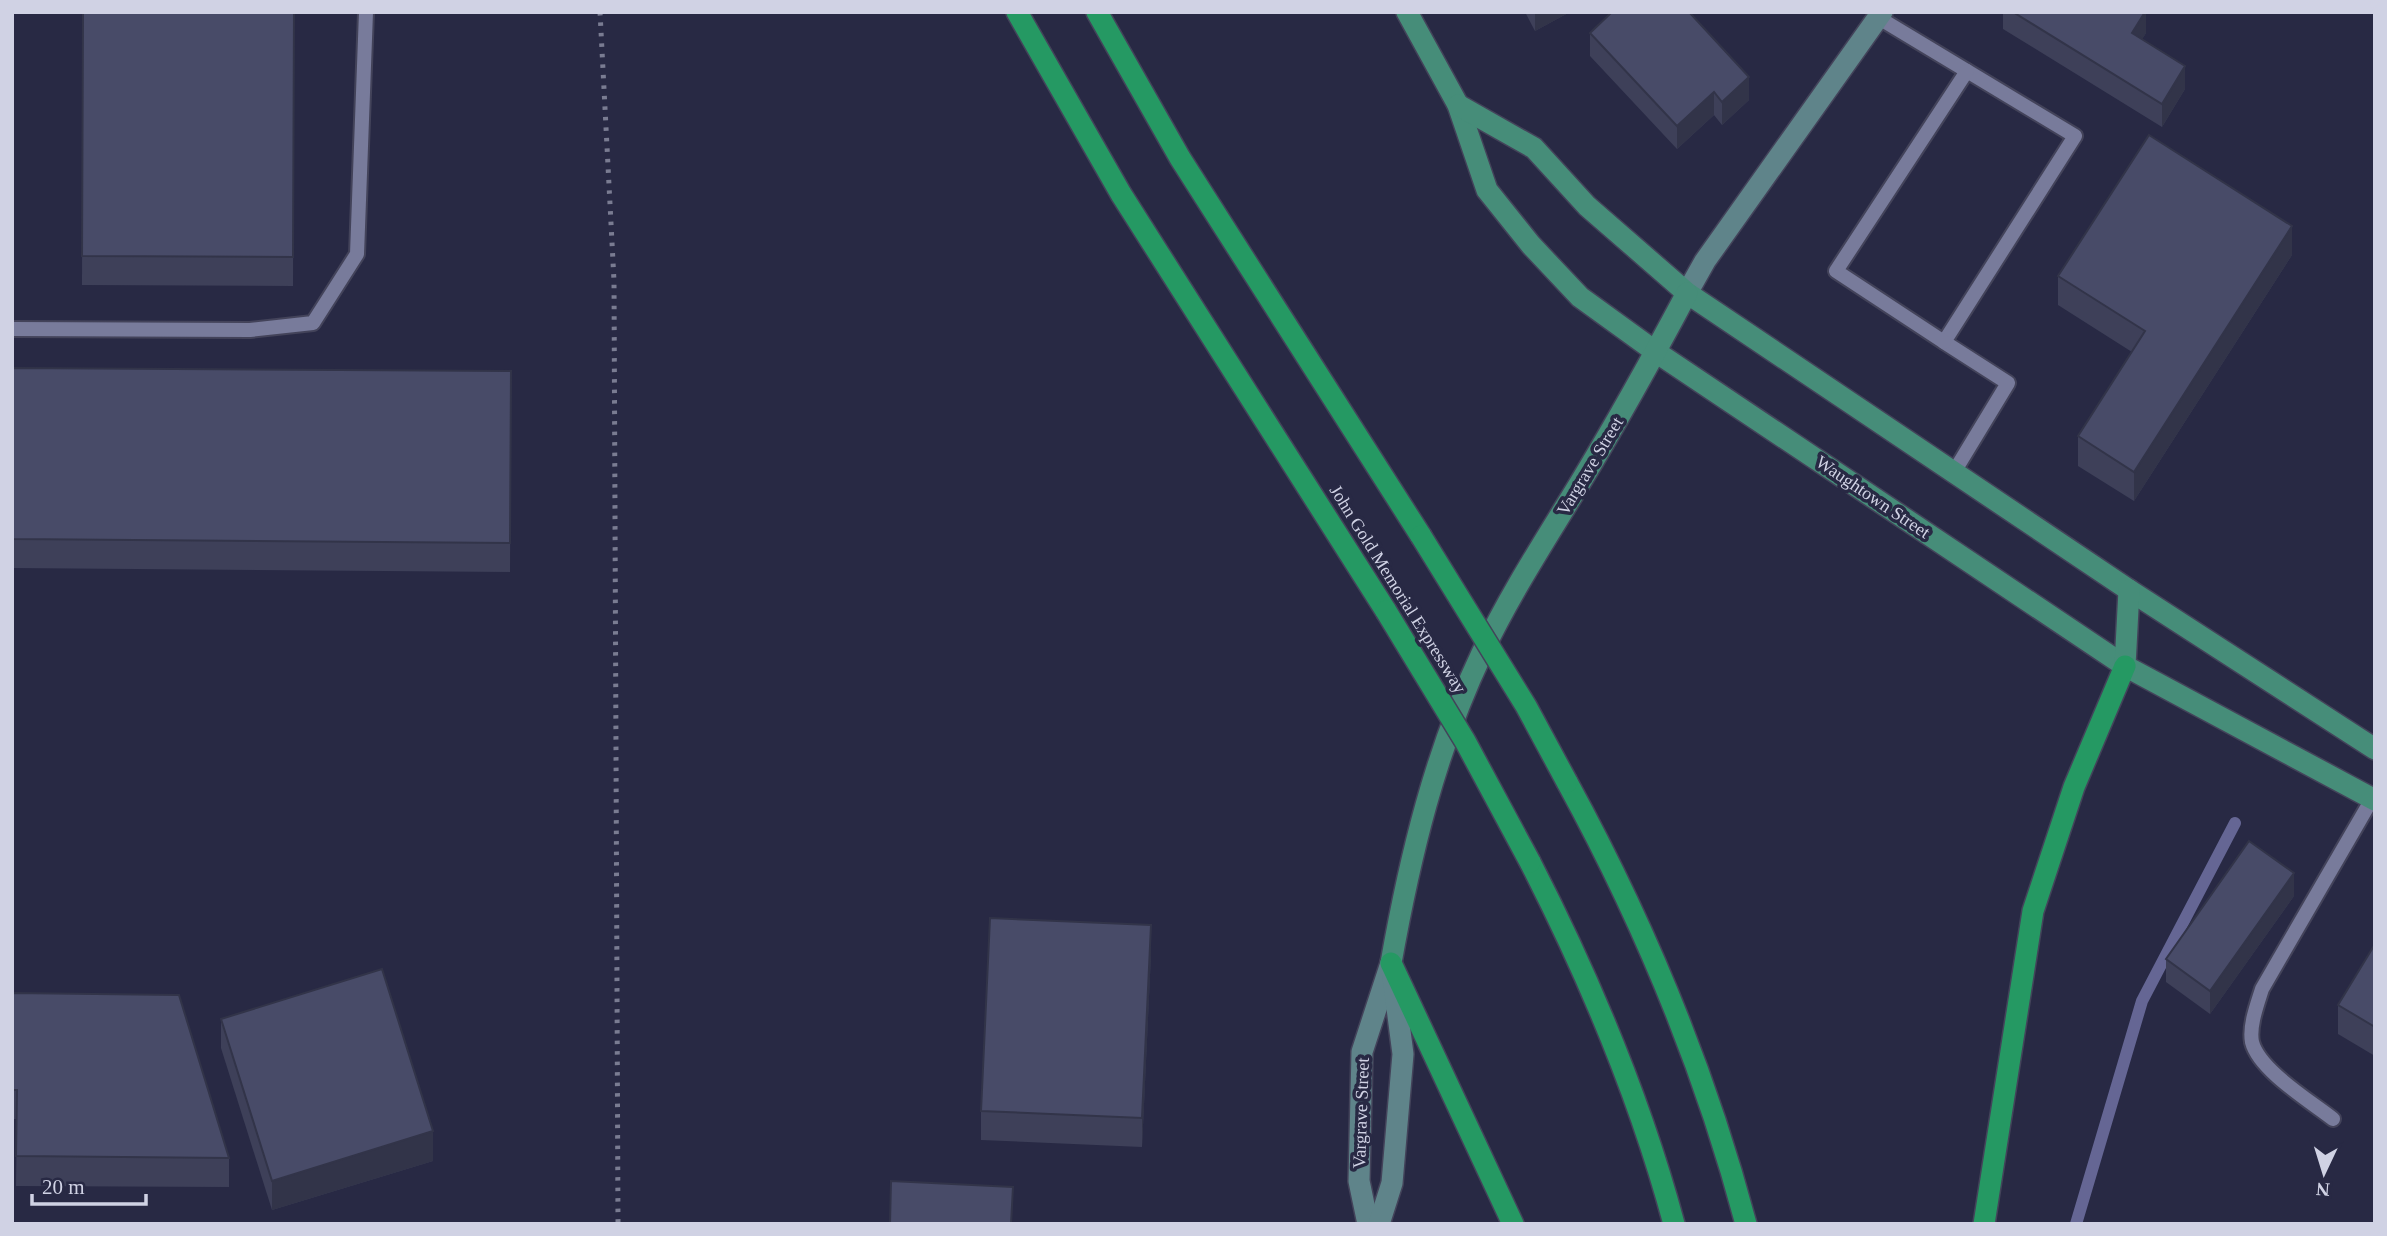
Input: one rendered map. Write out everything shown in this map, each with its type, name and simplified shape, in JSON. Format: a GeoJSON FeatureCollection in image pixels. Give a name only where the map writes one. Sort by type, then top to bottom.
{"type":"FeatureCollection","features":[{"type":"Feature","properties":{"kind":"highway","name":"John Gold Memorial Expressway"},"geometry":{"type":"LineString","coordinates":[[1017,12],[1121,194],[1386,611],[1465,741],[1563,926],[1604,1021],[1674,1224]]}},
{"type":"Feature","properties":{"kind":"highway"},"geometry":{"type":"LineString","coordinates":[[1097,12],[1180,158],[1487,640],[1567,782],[1626,897],[1669,995],[1707,1096],[1746,1224]]}},
{"type":"Feature","properties":{"kind":"highway"},"geometry":{"type":"LineString","coordinates":[[1984,1224],[2033,911],[2074,787],[2125,666]]}},
{"type":"Feature","properties":{"kind":"highway"},"geometry":{"type":"LineString","coordinates":[[1391,963],[1513,1224]]}},
{"type":"Feature","properties":{"kind":"main road","name":"Waughtown Street"},"geometry":{"type":"LineString","coordinates":[[1407,12],[1458,106],[1487,190],[1531,246],[1580,297],[1656,352],[2125,666],[2373,799]]}},
{"type":"Feature","properties":{"kind":"main road"},"geometry":{"type":"LineString","coordinates":[[1458,106],[1534,148],[1587,206],[1687,293],[2129,590],[2375,749]]}},
{"type":"Feature","properties":{"kind":"main road","name":"Vargrave Street"},"geometry":{"type":"LineString","coordinates":[[1391,963],[1419,824],[1454,720],[1482,653],[1508,601],[1656,352],[1687,293]]}},
{"type":"Feature","properties":{"kind":"main road"},"geometry":{"type":"LineString","coordinates":[[2125,666],[2129,590]]}},
{"type":"Feature","properties":{"kind":"street","name":"Vargrave Street"},"geometry":{"type":"LineString","coordinates":[[1687,293],[1704,261],[1881,15]]}},
{"type":"Feature","properties":{"kind":"street","name":"Vargrave Street"},"geometry":{"type":"LineString","coordinates":[[1368,1224],[1359,1181],[1362,1052],[1391,963]]}},
{"type":"Feature","properties":{"kind":"street","name":"Vargrave Street"},"geometry":{"type":"LineString","coordinates":[[1379,1224],[1392,1182],[1403,1054],[1391,963]]}},
{"type":"Feature","properties":{"kind":"lane"},"geometry":{"type":"LineString","coordinates":[[12,328],[250,330],[313,323],[357,254],[366,12]]}},
{"type":"Feature","properties":{"kind":"lane"},"geometry":{"type":"LineString","coordinates":[[1881,15],[2075,136],[1944,342]]}},
{"type":"Feature","properties":{"kind":"lane"},"geometry":{"type":"LineString","coordinates":[[1954,472],[2008,383],[1836,271],[1967,71]]}},
{"type":"Feature","properties":{"kind":"lane"},"geometry":{"type":"LineString","coordinates":[[2333,1119],[2258,1060],[2251,1040],[2262,989],[2373,799]]}},
{"type":"Feature","properties":{"kind":"building"},"geometry":{"type":"Polygon","coordinates":[[[83,12],[294,12],[293,257],[82,256],[83,12]]]}},
{"type":"Feature","properties":{"kind":"building"},"geometry":{"type":"Polygon","coordinates":[[[1612,12],[1689,12],[1749,77],[1722,102],[1714,92],[1677,126],[1590,33],[1612,12]]]}},
{"type":"Feature","properties":{"kind":"building"},"geometry":{"type":"Polygon","coordinates":[[[2013,12],[2145,12],[2132,33],[2185,66],[2162,104],[2013,12]]]}},
{"type":"Feature","properties":{"kind":"building"},"geometry":{"type":"Polygon","coordinates":[[[2149,135],[2292,226],[2134,472],[2078,436],[2145,331],[2058,276],[2149,135]]]}},
{"type":"Feature","properties":{"kind":"building"},"geometry":{"type":"Polygon","coordinates":[[[12,368],[511,371],[510,543],[12,539],[12,368]]]}},
{"type":"Feature","properties":{"kind":"building"},"geometry":{"type":"Polygon","coordinates":[[[2249,841],[2294,873],[2210,991],[2166,959],[2249,841]]]}},
{"type":"Feature","properties":{"kind":"building"},"geometry":{"type":"Polygon","coordinates":[[[990,918],[1151,925],[1142,1118],[981,1111],[990,918]]]}},
{"type":"Feature","properties":{"kind":"building"},"geometry":{"type":"Polygon","coordinates":[[[2375,944],[2375,1027],[2338,1005],[2375,944]]]}},
{"type":"Feature","properties":{"kind":"building"},"geometry":{"type":"Polygon","coordinates":[[[382,969],[433,1131],[272,1181],[221,1019],[382,969]]]}},
{"type":"Feature","properties":{"kind":"building"},"geometry":{"type":"Polygon","coordinates":[[[12,993],[179,995],[229,1158],[16,1156],[17,1090],[12,1090],[12,993]]]}},
{"type":"Feature","properties":{"kind":"building"},"geometry":{"type":"Polygon","coordinates":[[[891,1181],[1013,1187],[1011,1224],[890,1224],[891,1181]]]}},
{"type":"Feature","properties":{"kind":"waterway"},"geometry":{"type":"LineString","coordinates":[[2076,1224],[2142,1001],[2235,823]]}},
{"type":"Feature","properties":{"kind":"railway"},"geometry":{"type":"LineString","coordinates":[[600,12],[614,281],[618,1224]]}}]}
